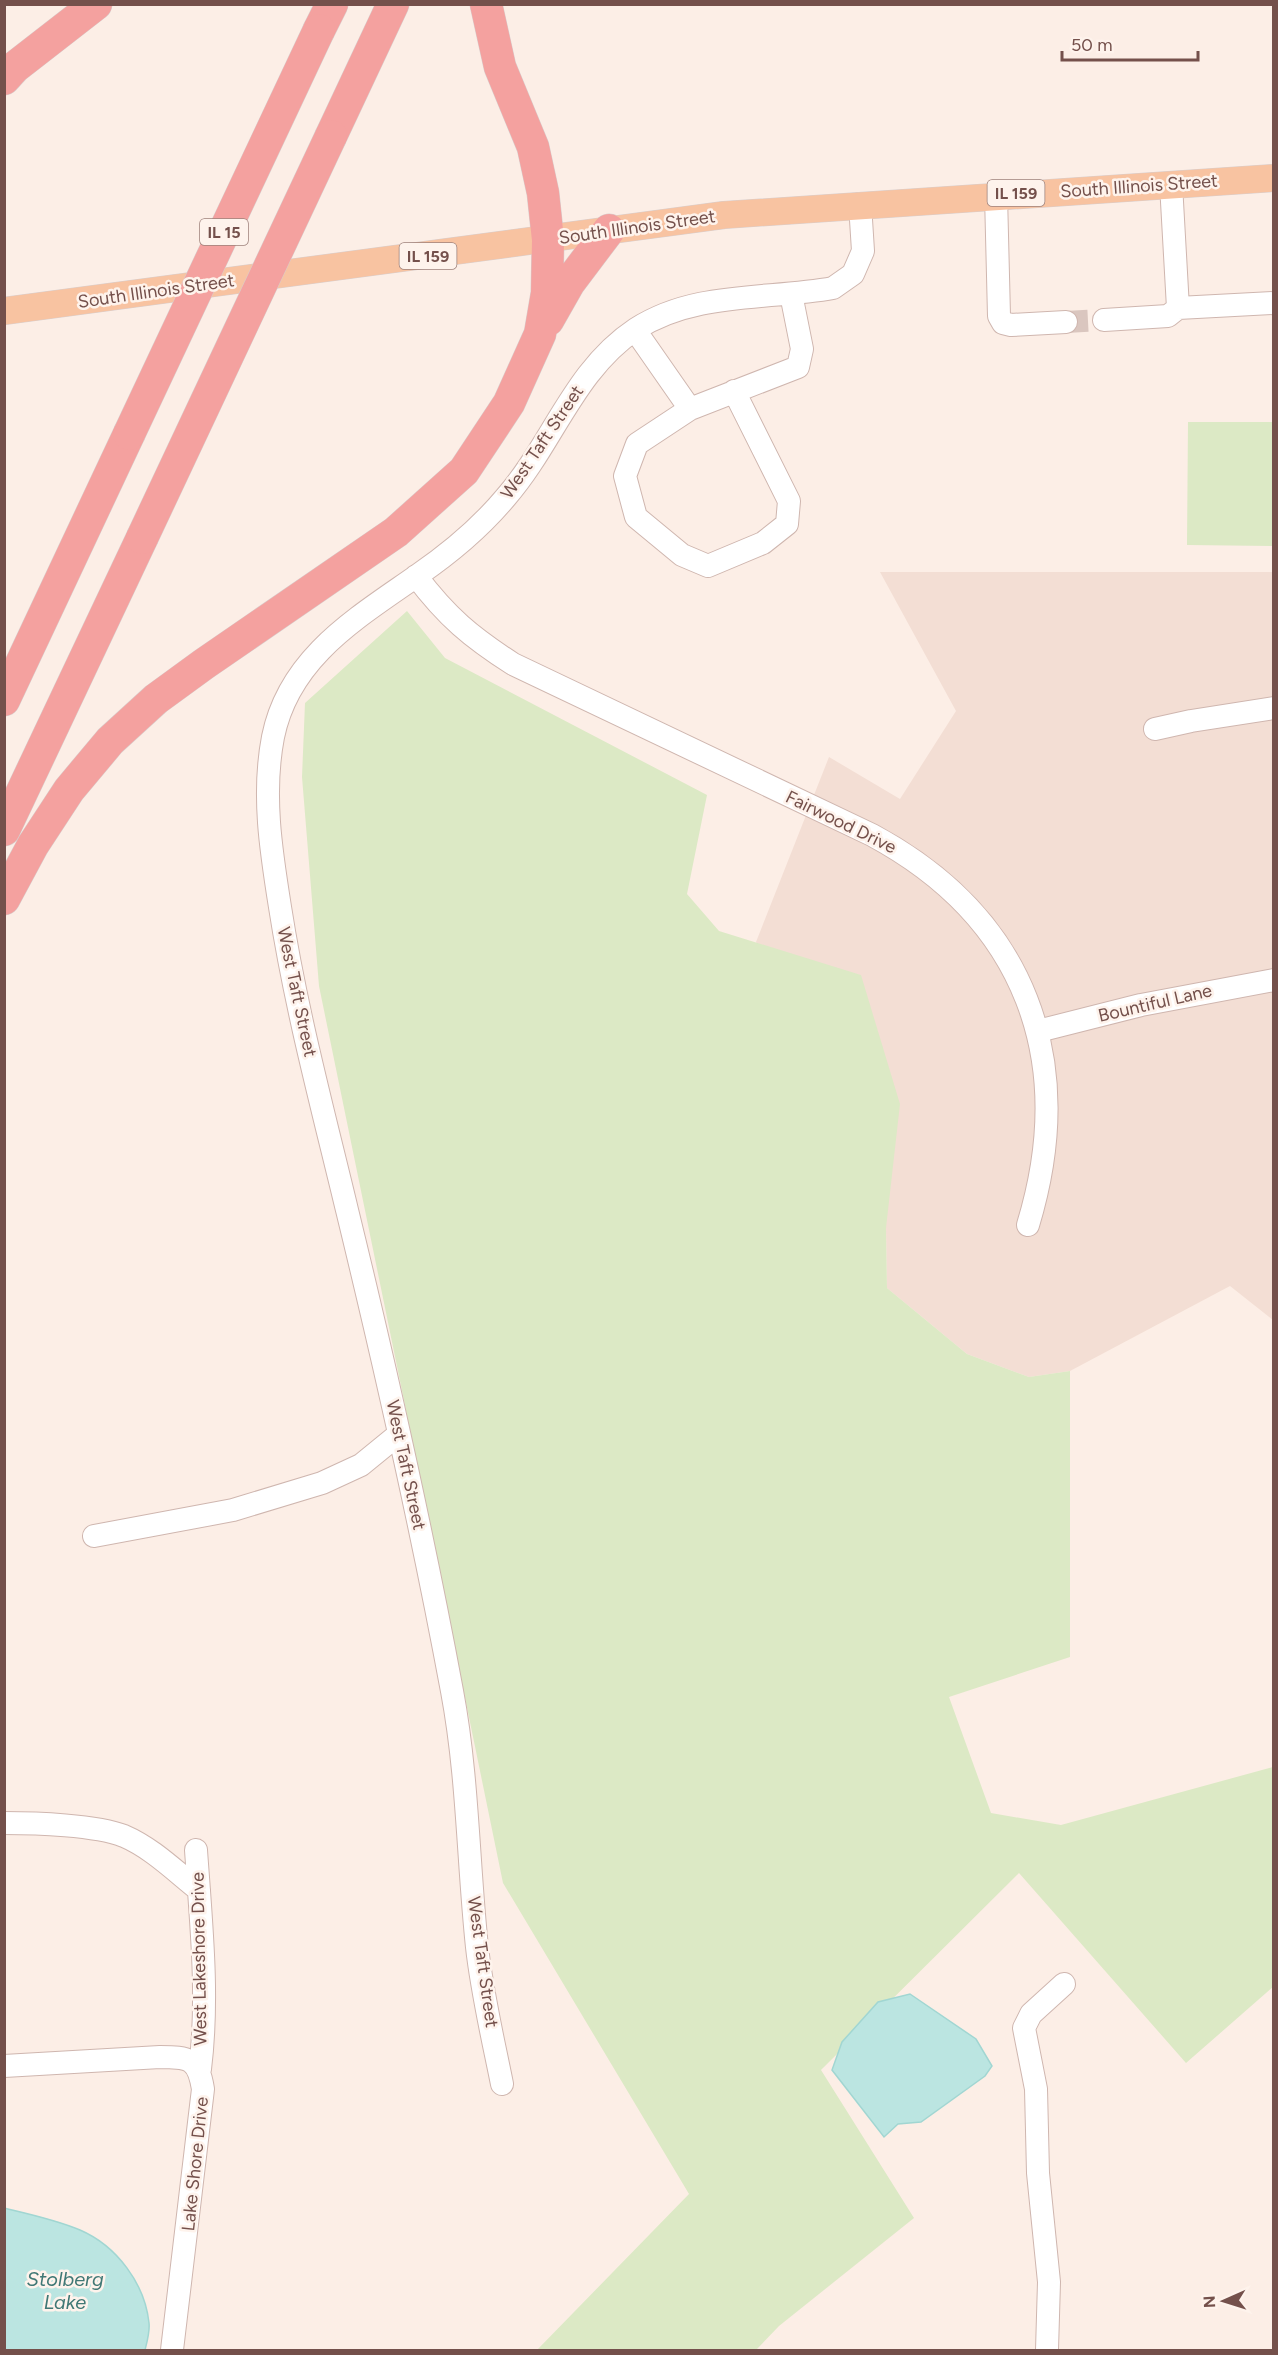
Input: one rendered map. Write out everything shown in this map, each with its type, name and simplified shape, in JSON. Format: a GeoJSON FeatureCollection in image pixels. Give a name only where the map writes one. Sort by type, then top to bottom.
{"type":"FeatureCollection","features":[{"type":"Feature","properties":{"kind":"highway"},"geometry":{"type":"LineString","coordinates":[[4,79],[15,67],[96,4]]}},
{"type":"Feature","properties":{"kind":"highway"},"geometry":{"type":"LineString","coordinates":[[4,830],[393,4]]}},
{"type":"Feature","properties":{"kind":"highway"},"geometry":{"type":"LineString","coordinates":[[486,4],[500,67],[532,147],[543,193],[548,240],[547,293],[540,333]]}},
{"type":"Feature","properties":{"kind":"highway","name":"IL 15"},"geometry":{"type":"LineString","coordinates":[[4,700],[326,17]]}},
{"type":"Feature","properties":{"kind":"highway"},"geometry":{"type":"LineString","coordinates":[[4,899],[33,845],[69,790],[110,741],[156,699],[396,532],[464,471],[509,404],[540,333],[568,283],[609,230]]}},
{"type":"Feature","properties":{"kind":"main road","name":"South Illinois Street"},"geometry":{"type":"LineString","coordinates":[[4,311],[724,215],[860,204],[1274,178]]}},
{"type":"Feature","properties":{"kind":"street"},"geometry":{"type":"LineString","coordinates":[[1171,184],[1178,308]]}},
{"type":"Feature","properties":{"kind":"street"},"geometry":{"type":"LineString","coordinates":[[996,195],[999,316],[1003,323],[1011,325],[1066,322]]}},
{"type":"Feature","properties":{"kind":"street","name":"West Taft Street"},"geometry":{"type":"LineString","coordinates":[[502,2084],[477,1951],[465,1792],[453,1698],[399,1434],[292,983],[268,822],[268,788],[274,733],[281,707],[294,683],[312,658],[338,631],[449,552],[504,501],[525,473],[590,372],[635,330],[663,315],[688,306],[717,300],[833,288],[853,274],[863,251],[860,204]]}},
{"type":"Feature","properties":{"kind":"street"},"geometry":{"type":"LineString","coordinates":[[734,391],[789,501],[787,524],[763,543],[708,566],[682,555],[636,517],[626,476],[637,444],[690,408],[734,391],[798,367],[802,349],[791,294]]}},
{"type":"Feature","properties":{"kind":"street"},"geometry":{"type":"LineString","coordinates":[[1104,320],[1168,316],[1178,308],[1274,303]]}},
{"type":"Feature","properties":{"kind":"street"},"geometry":{"type":"LineString","coordinates":[[635,330],[690,408]]}},
{"type":"Feature","properties":{"kind":"street","name":"Fairwood Drive"},"geometry":{"type":"LineString","coordinates":[[416,576],[442,610],[473,638],[513,664],[872,835],[926,869],[958,897],[985,927],[1009,960],[1025,994],[1038,1031],[1048,1104],[1046,1153],[1028,1225]]}},
{"type":"Feature","properties":{"kind":"street"},"geometry":{"type":"LineString","coordinates":[[1155,729],[1274,708]]}},
{"type":"Feature","properties":{"kind":"street","name":"Bountiful Lane"},"geometry":{"type":"LineString","coordinates":[[1038,1031],[1141,1005],[1274,980]]}},
{"type":"Feature","properties":{"kind":"street"},"geometry":{"type":"LineString","coordinates":[[94,1536],[232,1510],[322,1484],[361,1465],[399,1434]]}},
{"type":"Feature","properties":{"kind":"street"},"geometry":{"type":"LineString","coordinates":[[4,1823],[105,1830],[124,1836],[147,1849],[199,1890]]}},
{"type":"Feature","properties":{"kind":"street","name":"West Lakeshore Drive"},"geometry":{"type":"LineString","coordinates":[[196,1850],[204,2037],[200,2069]]}},
{"type":"Feature","properties":{"kind":"street"},"geometry":{"type":"LineString","coordinates":[[1047,2350],[1049,2282],[1038,2173],[1036,2089],[1024,2028],[1031,2014],[1064,1984]]}},
{"type":"Feature","properties":{"kind":"street"},"geometry":{"type":"LineString","coordinates":[[4,2066],[180,2057],[191,2061],[200,2069]]}},
{"type":"Feature","properties":{"kind":"street","name":"Lake Shore Drive"},"geometry":{"type":"LineString","coordinates":[[172,2350],[203,2089],[200,2069]]}},
{"type":"Feature","properties":{"kind":"shaded area"},"geometry":{"type":"Polygon","coordinates":[[[880,572],[1273,572],[1273,1320],[1230,1286],[1070,1371],[1029,1377],[967,1354],[887,1288],[886,1228],[756,942],[829,757],[900,799],[956,711],[880,572]]]}},
{"type":"Feature","properties":{"kind":"green space"},"geometry":{"type":"Polygon","coordinates":[[[1188,422],[1273,422],[1273,546],[1187,545],[1188,422]]]}},
{"type":"Feature","properties":{"kind":"green space"},"geometry":{"type":"Polygon","coordinates":[[[407,611],[445,658],[707,795],[687,894],[719,931],[861,975],[900,1104],[886,1228],[887,1288],[967,1354],[1029,1377],[1070,1371],[1070,1657],[949,1697],[991,1813],[1061,1825],[1273,1767],[1273,1987],[1186,2063],[1019,1873],[821,2070],[914,2218],[779,2326],[756,2350],[537,2350],[689,2194],[503,1883],[319,986],[302,777],[305,703],[407,611]]]}},
{"type":"Feature","properties":{"kind":"water"},"geometry":{"type":"Polygon","coordinates":[[[910,1994],[976,2039],[992,2066],[985,2076],[921,2122],[898,2124],[884,2137],[832,2070],[842,2042],[878,2002],[910,1994]]]}},
{"type":"Feature","properties":{"kind":"water","name":"Stolberg Lake"},"geometry":{"type":"Polygon","coordinates":[[[4,2208],[52,2220],[80,2230],[106,2246],[117,2256],[142,2294],[149,2326],[145,2350],[5,2350],[4,2208]]]}},
{"type":"Feature","properties":{"kind":"tunnel"},"geometry":{"type":"LineString","coordinates":[[1066,322],[1104,320]]}}]}
